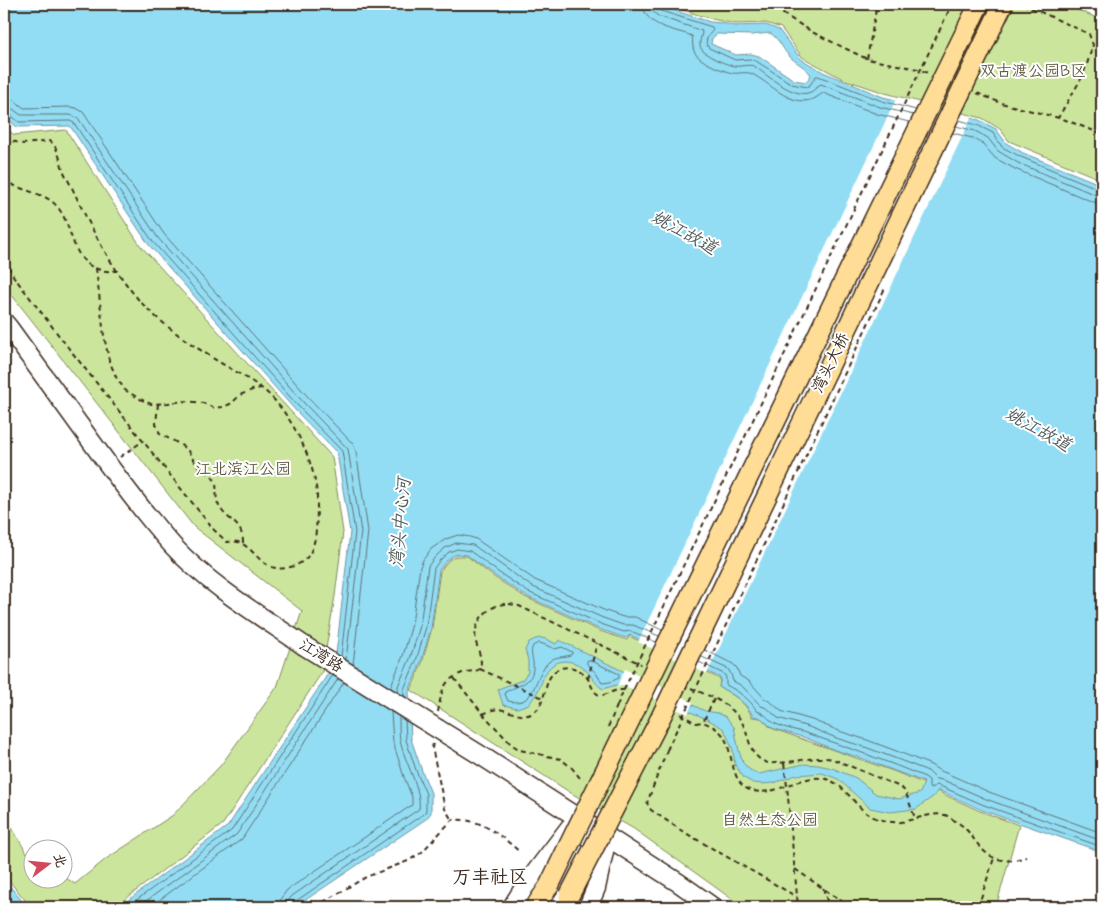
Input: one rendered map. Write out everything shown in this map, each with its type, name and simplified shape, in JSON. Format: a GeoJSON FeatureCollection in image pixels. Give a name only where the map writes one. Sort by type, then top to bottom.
{"type":"FeatureCollection","features":[{"type":"Feature","properties":{"kind":"main road","name":"湾头大桥"},"geometry":{"type":"LineString","coordinates":[[535,907],[549,886],[627,707],[979,4]]}},
{"type":"Feature","properties":{"kind":"main road","name":"湾头大桥"},"geometry":{"type":"LineString","coordinates":[[566,901],[659,721],[1003,4]]}},
{"type":"Feature","properties":{"kind":"street"},"geometry":{"type":"LineString","coordinates":[[1098,4],[1102,5]]}},
{"type":"Feature","properties":{"kind":"street","name":"江湾路"},"geometry":{"type":"LineString","coordinates":[[4,322],[145,513],[174,547],[203,574],[303,645],[486,758],[713,907]]}},
{"type":"Feature","properties":{"kind":"street"},"geometry":{"type":"LineString","coordinates":[[512,907],[525,886],[570,827],[605,847],[596,888],[588,907]]}},
{"type":"Feature","properties":{"kind":"path"},"geometry":{"type":"LineString","coordinates":[[868,59],[877,4]]}},
{"type":"Feature","properties":{"kind":"path"},"geometry":{"type":"LineString","coordinates":[[627,707],[626,687],[952,4]]}},
{"type":"Feature","properties":{"kind":"path"},"geometry":{"type":"LineString","coordinates":[[1023,4],[1089,34],[1093,45],[1081,79],[1058,118]]}},
{"type":"Feature","properties":{"kind":"path"},"geometry":{"type":"LineString","coordinates":[[4,139],[23,144],[50,141],[55,145],[85,216],[117,271],[140,301],[165,324],[190,343],[260,388],[282,409],[297,431],[311,465],[317,495],[315,539],[310,554],[302,563],[286,568],[274,568],[262,562],[244,545],[238,542],[227,542],[214,530],[61,338],[14,277],[4,260]]}},
{"type":"Feature","properties":{"kind":"path"},"geometry":{"type":"LineString","coordinates":[[4,179],[22,190],[50,201],[59,210],[81,258],[90,266],[102,271],[117,271]]}},
{"type":"Feature","properties":{"kind":"path"},"geometry":{"type":"LineString","coordinates":[[96,268],[104,336],[109,360],[116,377],[125,390],[151,404],[187,401],[203,403],[214,408],[224,407],[240,395],[260,388]]}},
{"type":"Feature","properties":{"kind":"path"},"geometry":{"type":"LineString","coordinates":[[798,896],[682,830],[651,810],[647,804],[667,750],[887,284]]}},
{"type":"Feature","properties":{"kind":"path"},"geometry":{"type":"LineString","coordinates":[[158,404],[156,424],[160,434],[189,452],[196,465],[210,474],[215,482],[218,503],[226,516],[240,527],[244,545]]}},
{"type":"Feature","properties":{"kind":"path"},"geometry":{"type":"LineString","coordinates":[[108,464],[143,441]]}},
{"type":"Feature","properties":{"kind":"path"},"geometry":{"type":"LineString","coordinates":[[452,820],[445,810],[432,747],[437,729],[442,693],[447,681],[467,672],[475,672],[480,669],[482,664],[476,642],[476,633],[479,620],[487,611],[501,604],[509,603],[519,606],[642,665]]}},
{"type":"Feature","properties":{"kind":"path"},"geometry":{"type":"LineString","coordinates":[[588,679],[597,643]]}},
{"type":"Feature","properties":{"kind":"path"},"geometry":{"type":"LineString","coordinates":[[483,714],[495,709],[519,715],[530,714],[536,710],[543,698],[551,674],[562,667],[572,667],[580,671],[588,679],[596,694],[601,696],[617,690],[627,690]]}},
{"type":"Feature","properties":{"kind":"path"},"geometry":{"type":"LineString","coordinates":[[480,669],[543,698]]}},
{"type":"Feature","properties":{"kind":"path"},"geometry":{"type":"LineString","coordinates":[[454,677],[483,714],[511,744],[520,750],[561,759],[580,778],[584,778],[587,775]]}},
{"type":"Feature","properties":{"kind":"path"},"geometry":{"type":"LineString","coordinates":[[687,686],[725,704],[736,713],[745,729],[753,751],[768,764],[825,757],[833,759],[900,786],[905,791],[915,818]]}},
{"type":"Feature","properties":{"kind":"path"},"geometry":{"type":"LineString","coordinates":[[704,721],[714,699]]}},
{"type":"Feature","properties":{"kind":"path"},"geometry":{"type":"LineString","coordinates":[[679,714],[696,723],[704,721],[721,732],[727,742],[734,770],[739,781],[750,790],[761,792],[773,790],[807,779],[818,778],[828,780],[837,784],[871,815],[894,822],[936,815],[946,816],[960,824],[977,844],[994,858],[1002,861],[1026,857]]}},
{"type":"Feature","properties":{"kind":"path"},"geometry":{"type":"LineString","coordinates":[[784,763],[798,907]]}},
{"type":"Feature","properties":{"kind":"path"},"geometry":{"type":"LineString","coordinates":[[315,907],[366,877],[408,861],[421,853],[452,820],[471,820],[482,824],[499,834],[520,852]]}},
{"type":"Feature","properties":{"kind":"path"},"geometry":{"type":"LineString","coordinates":[[978,907],[994,858]]}},
{"type":"Feature","properties":{"kind":"path"},"geometry":{"type":"LineString","coordinates":[[795,869],[850,907]]}},
{"type":"Feature","properties":{"kind":"path"},"geometry":{"type":"LineString","coordinates":[[823,888],[829,907]]}},
{"type":"Feature","properties":{"kind":"path"},"geometry":{"type":"LineString","coordinates":[[843,902],[844,907]]}},
{"type":"Feature","properties":{"kind":"green space","name":"双古渡公园B区"},"geometry":{"type":"Polygon","coordinates":[[[662,4],[1063,4],[1102,20],[1102,180],[1009,141],[1000,129],[982,118],[885,93],[843,79],[802,57],[781,28],[766,23],[735,24],[662,4]]]}},
{"type":"Feature","properties":{"kind":"green space","name":"江北滨江公园"},"geometry":{"type":"Polygon","coordinates":[[[4,126],[14,135],[66,130],[140,245],[332,457],[343,532],[335,596],[322,672],[223,824],[115,907],[31,907],[4,875],[4,814],[22,845],[22,888],[72,888],[72,882],[75,884],[106,859],[173,815],[221,765],[277,687],[302,611],[194,527],[4,285],[4,126]]]}},
{"type":"Feature","properties":{"kind":"green space","name":"自然生态公园"},"geometry":{"type":"Polygon","coordinates":[[[457,556],[467,556],[494,577],[525,597],[600,631],[627,640],[629,636],[720,679],[719,687],[742,703],[752,717],[761,718],[771,728],[893,771],[923,783],[980,811],[1019,825],[996,907],[743,907],[634,829],[571,793],[411,690],[422,663],[432,628],[440,571],[449,560],[457,556]]]}},
{"type":"Feature","properties":{"kind":"water"},"geometry":{"type":"Polygon","coordinates":[[[4,4],[655,4],[710,22],[734,26],[766,25],[779,30],[801,59],[823,72],[883,97],[979,120],[996,129],[1006,143],[1023,153],[1102,185],[1102,852],[982,810],[938,790],[934,796],[916,809],[890,812],[870,808],[838,779],[822,773],[796,775],[774,783],[753,783],[744,778],[735,765],[733,750],[724,729],[707,719],[623,683],[603,689],[585,669],[572,662],[562,661],[549,668],[538,691],[529,704],[517,708],[503,705],[498,689],[522,680],[528,672],[528,660],[525,650],[529,642],[543,638],[556,644],[559,640],[705,711],[718,713],[726,717],[734,727],[743,763],[750,770],[759,774],[804,764],[818,765],[832,768],[856,778],[876,794],[899,799],[920,793],[924,782],[806,738],[772,728],[761,718],[753,716],[739,699],[719,687],[721,678],[630,635],[626,638],[599,629],[526,596],[467,555],[458,554],[452,556],[439,570],[431,628],[421,662],[409,691],[411,739],[431,793],[431,813],[426,819],[295,907],[119,907],[228,826],[335,663],[350,532],[337,453],[296,411],[149,245],[70,126],[17,127],[4,116],[4,4]],[[770,33],[752,35],[717,34],[712,38],[711,44],[736,55],[751,54],[759,56],[794,80],[806,82],[811,75],[789,56],[770,33]]]}},
{"type":"Feature","properties":{"kind":"water"},"geometry":{"type":"Polygon","coordinates":[[[4,879],[27,907],[4,907],[4,879]]]}},
{"type":"Feature","properties":{"kind":"pier"},"geometry":{"type":"Polygon","coordinates":[[[897,97],[972,116],[707,674],[638,642],[897,97]]]}},
{"type":"Feature","properties":{"kind":"pier"},"geometry":{"type":"Polygon","coordinates":[[[625,669],[693,702],[688,714],[622,685],[616,688],[625,669]]]}},
{"type":"Feature","properties":{"kind":"district","name":"万丰社区"},"geometry":{"type":"Point","coordinates":[490,877]}},
{"type":"Feature","properties":{"kind":"water label","name":"姚江故道"},"geometry":{"type":"Point","coordinates":[684,233]}},
{"type":"Feature","properties":{"kind":"water label","name":"姚江故道"},"geometry":{"type":"Point","coordinates":[1038,430]}},
{"type":"Feature","properties":{"kind":"water label","name":"湾头中心河"},"geometry":{"type":"Point","coordinates":[401,523]}}]}
